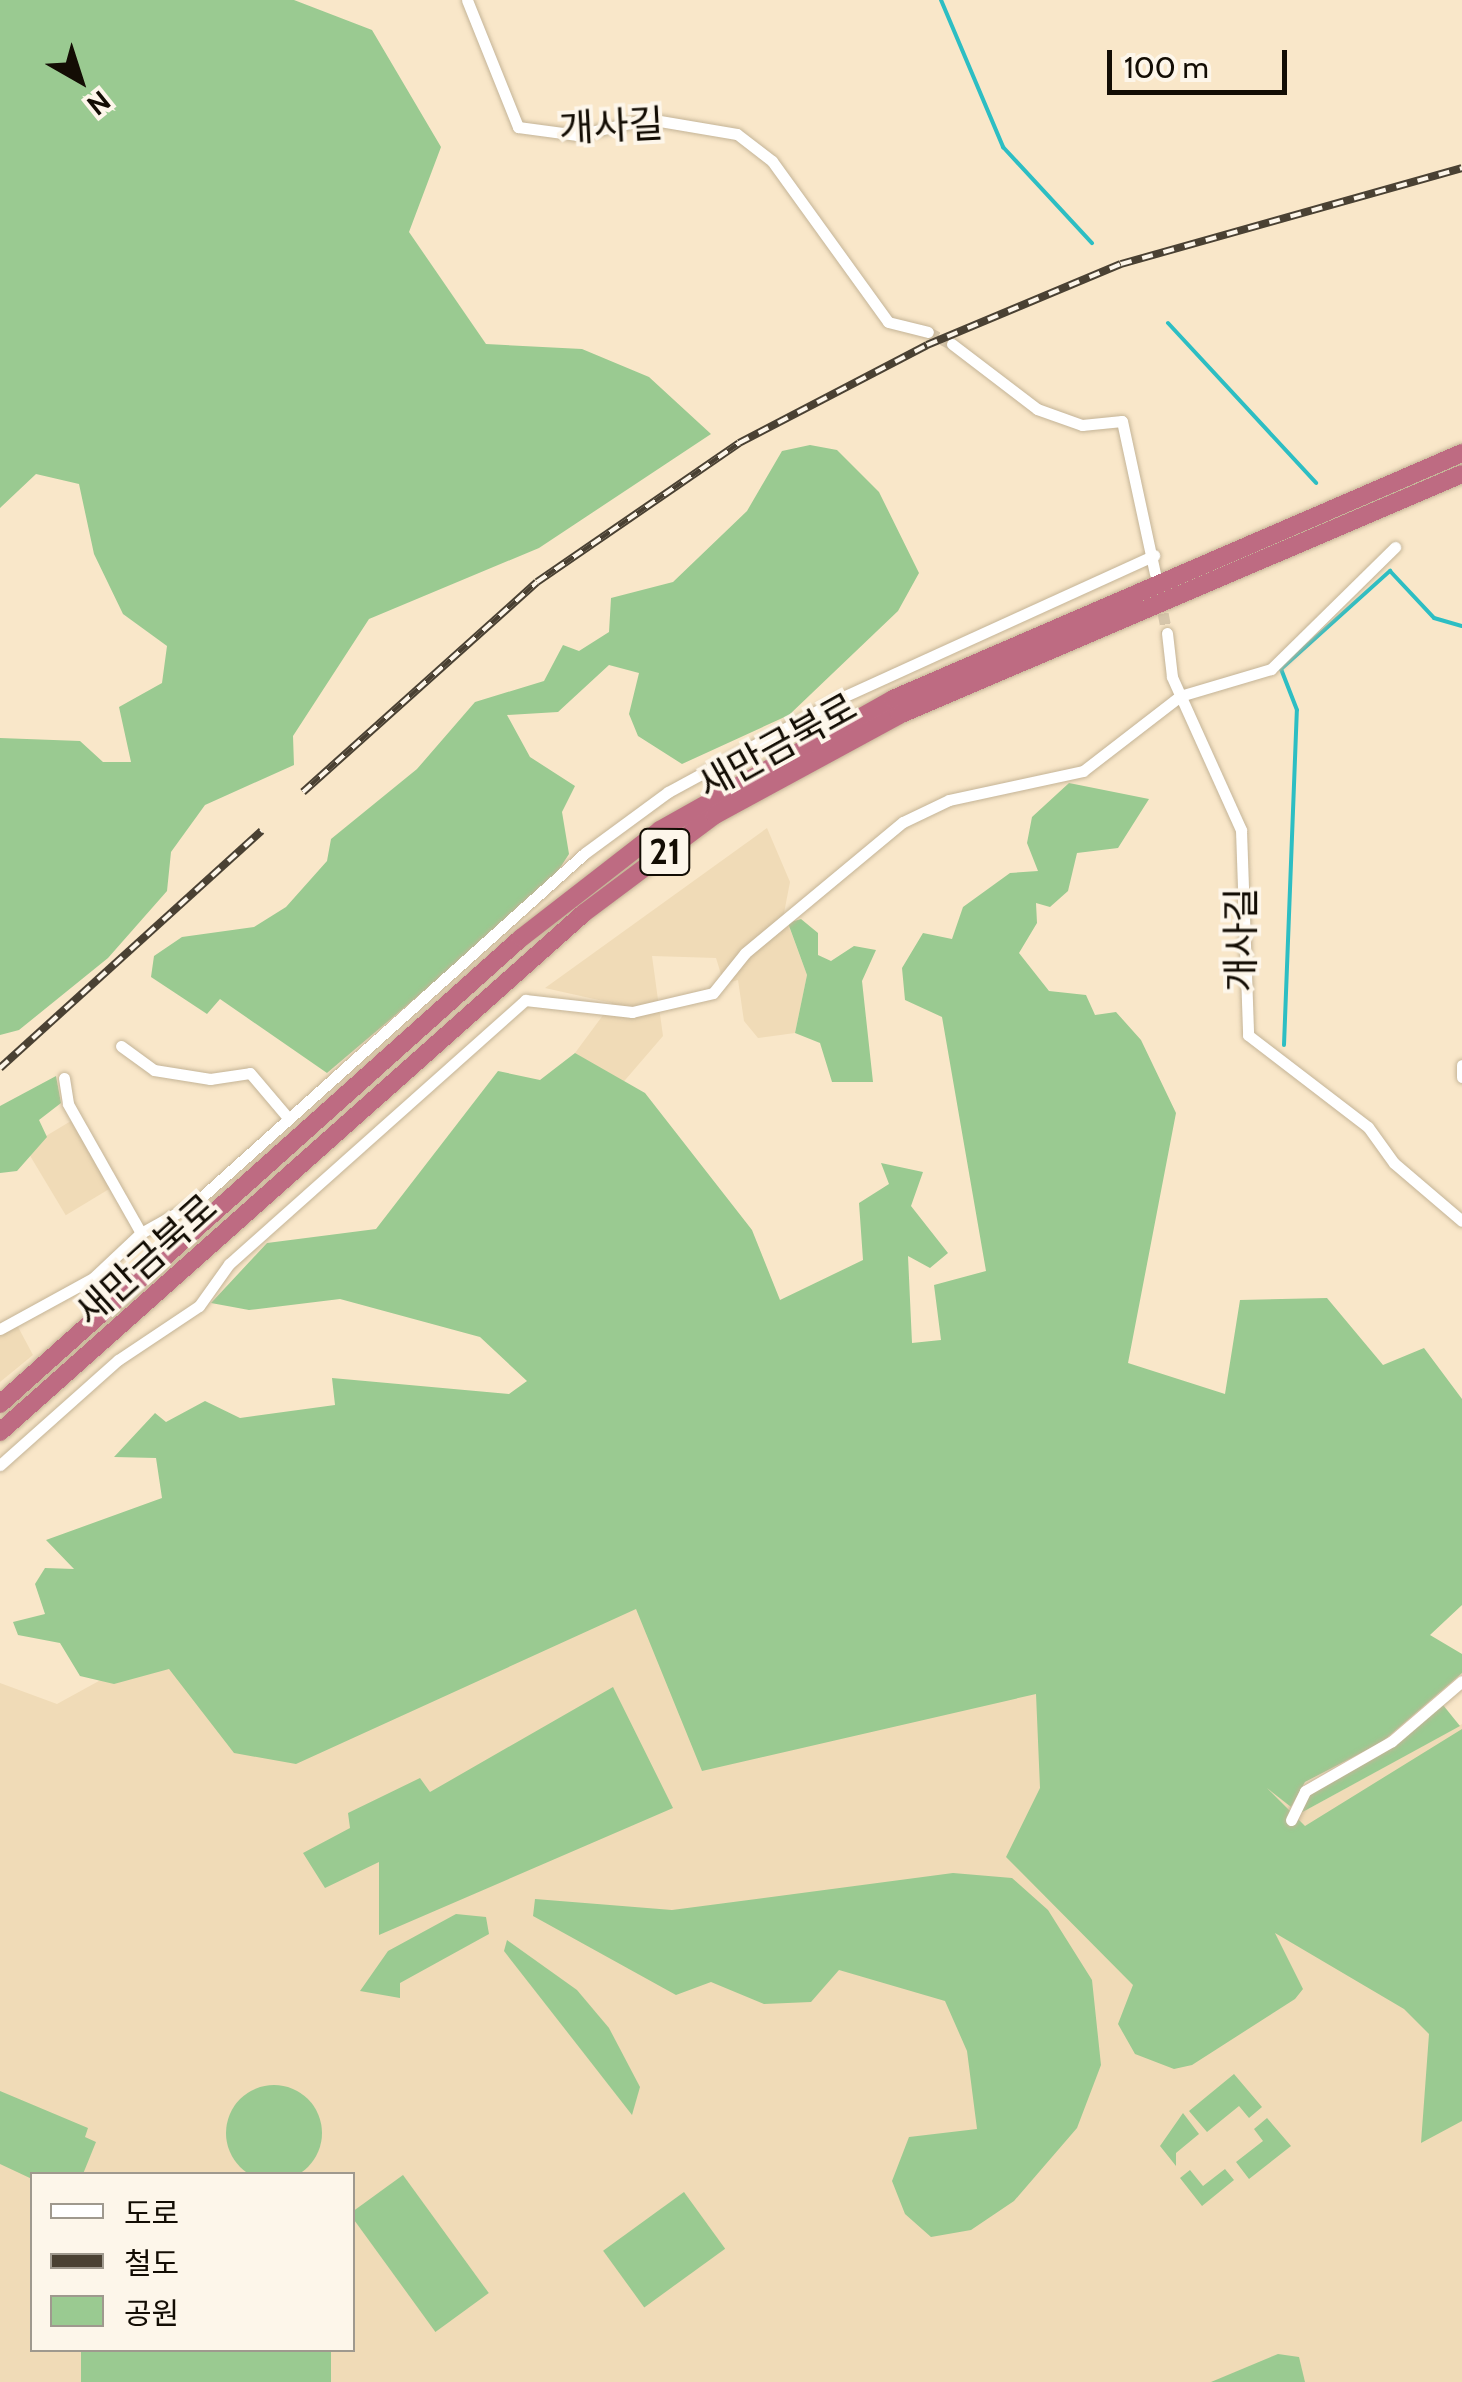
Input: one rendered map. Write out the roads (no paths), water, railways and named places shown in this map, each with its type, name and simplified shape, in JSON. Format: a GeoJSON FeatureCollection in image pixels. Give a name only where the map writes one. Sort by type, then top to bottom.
{"type":"FeatureCollection","features":[{"type":"Feature","properties":{"kind":"highway","name":"새만금북로"},"geometry":{"type":"LineString","coordinates":[[0,1404],[520,938],[660,830],[893,699],[1462,453]]}},
{"type":"Feature","properties":{"kind":"highway","name":"새만금북로"},"geometry":{"type":"LineString","coordinates":[[0,1432],[584,913],[715,816],[899,715],[1462,474]]}},
{"type":"Feature","properties":{"kind":"street","name":"개사길"},"geometry":{"type":"LineString","coordinates":[[468,0],[518,128],[576,135],[648,120],[737,134],[772,161],[888,322],[928,332]]}},
{"type":"Feature","properties":{"kind":"street"},"geometry":{"type":"LineString","coordinates":[[952,344],[1036,409],[1082,425],[1122,420],[1155,573]]}},
{"type":"Feature","properties":{"kind":"street"},"geometry":{"type":"LineString","coordinates":[[0,1465],[118,1360],[199,1306],[229,1264],[525,1000],[632,1012],[713,993],[745,953],[903,822],[949,800],[1084,770],[1180,696],[1271,669],[1395,547]]}},
{"type":"Feature","properties":{"kind":"street"},"geometry":{"type":"LineString","coordinates":[[0,1329],[93,1278],[142,1234],[196,1203],[584,853],[668,792],[843,697],[1154,555]]}},
{"type":"Feature","properties":{"kind":"street","name":"개사길"},"geometry":{"type":"LineString","coordinates":[[1167,633],[1180,696],[1241,830],[1240,1016],[1248,1035],[1348,1110],[1462,1221]]}},
{"type":"Feature","properties":{"kind":"street"},"geometry":{"type":"LineString","coordinates":[[120,1046],[154,1070],[210,1079],[250,1073],[289,1118]]}},
{"type":"Feature","properties":{"kind":"street"},"geometry":{"type":"LineString","coordinates":[[1462,1065],[1462,1077]]}},
{"type":"Feature","properties":{"kind":"street"},"geometry":{"type":"LineString","coordinates":[[64,1078],[68,1104],[142,1234]]}},
{"type":"Feature","properties":{"kind":"street"},"geometry":{"type":"LineString","coordinates":[[1291,1820],[1305,1790],[1392,1741],[1462,1681]]}},
{"type":"Feature","properties":{"kind":"waterway"},"geometry":{"type":"LineString","coordinates":[[941,0],[1003,147],[1092,243]]}},
{"type":"Feature","properties":{"kind":"waterway"},"geometry":{"type":"LineString","coordinates":[[1168,323],[1316,483]]}},
{"type":"Feature","properties":{"kind":"waterway"},"geometry":{"type":"LineString","coordinates":[[1284,1045],[1297,710],[1281,669],[1390,571],[1434,618],[1462,626]]}},
{"type":"Feature","properties":{"kind":"tunnel"},"geometry":{"type":"LineString","coordinates":[[928,332],[952,344]]}},
{"type":"Feature","properties":{"kind":"tunnel"},"geometry":{"type":"LineString","coordinates":[[1160,597],[1167,633]]}},
{"type":"Feature","properties":{"kind":"railway"},"geometry":{"type":"LineString","coordinates":[[303,792],[537,582],[739,443],[927,345],[1121,264],[1462,168]]}},
{"type":"Feature","properties":{"kind":"railway"},"geometry":{"type":"LineString","coordinates":[[0,1068],[261,831]]}}]}
